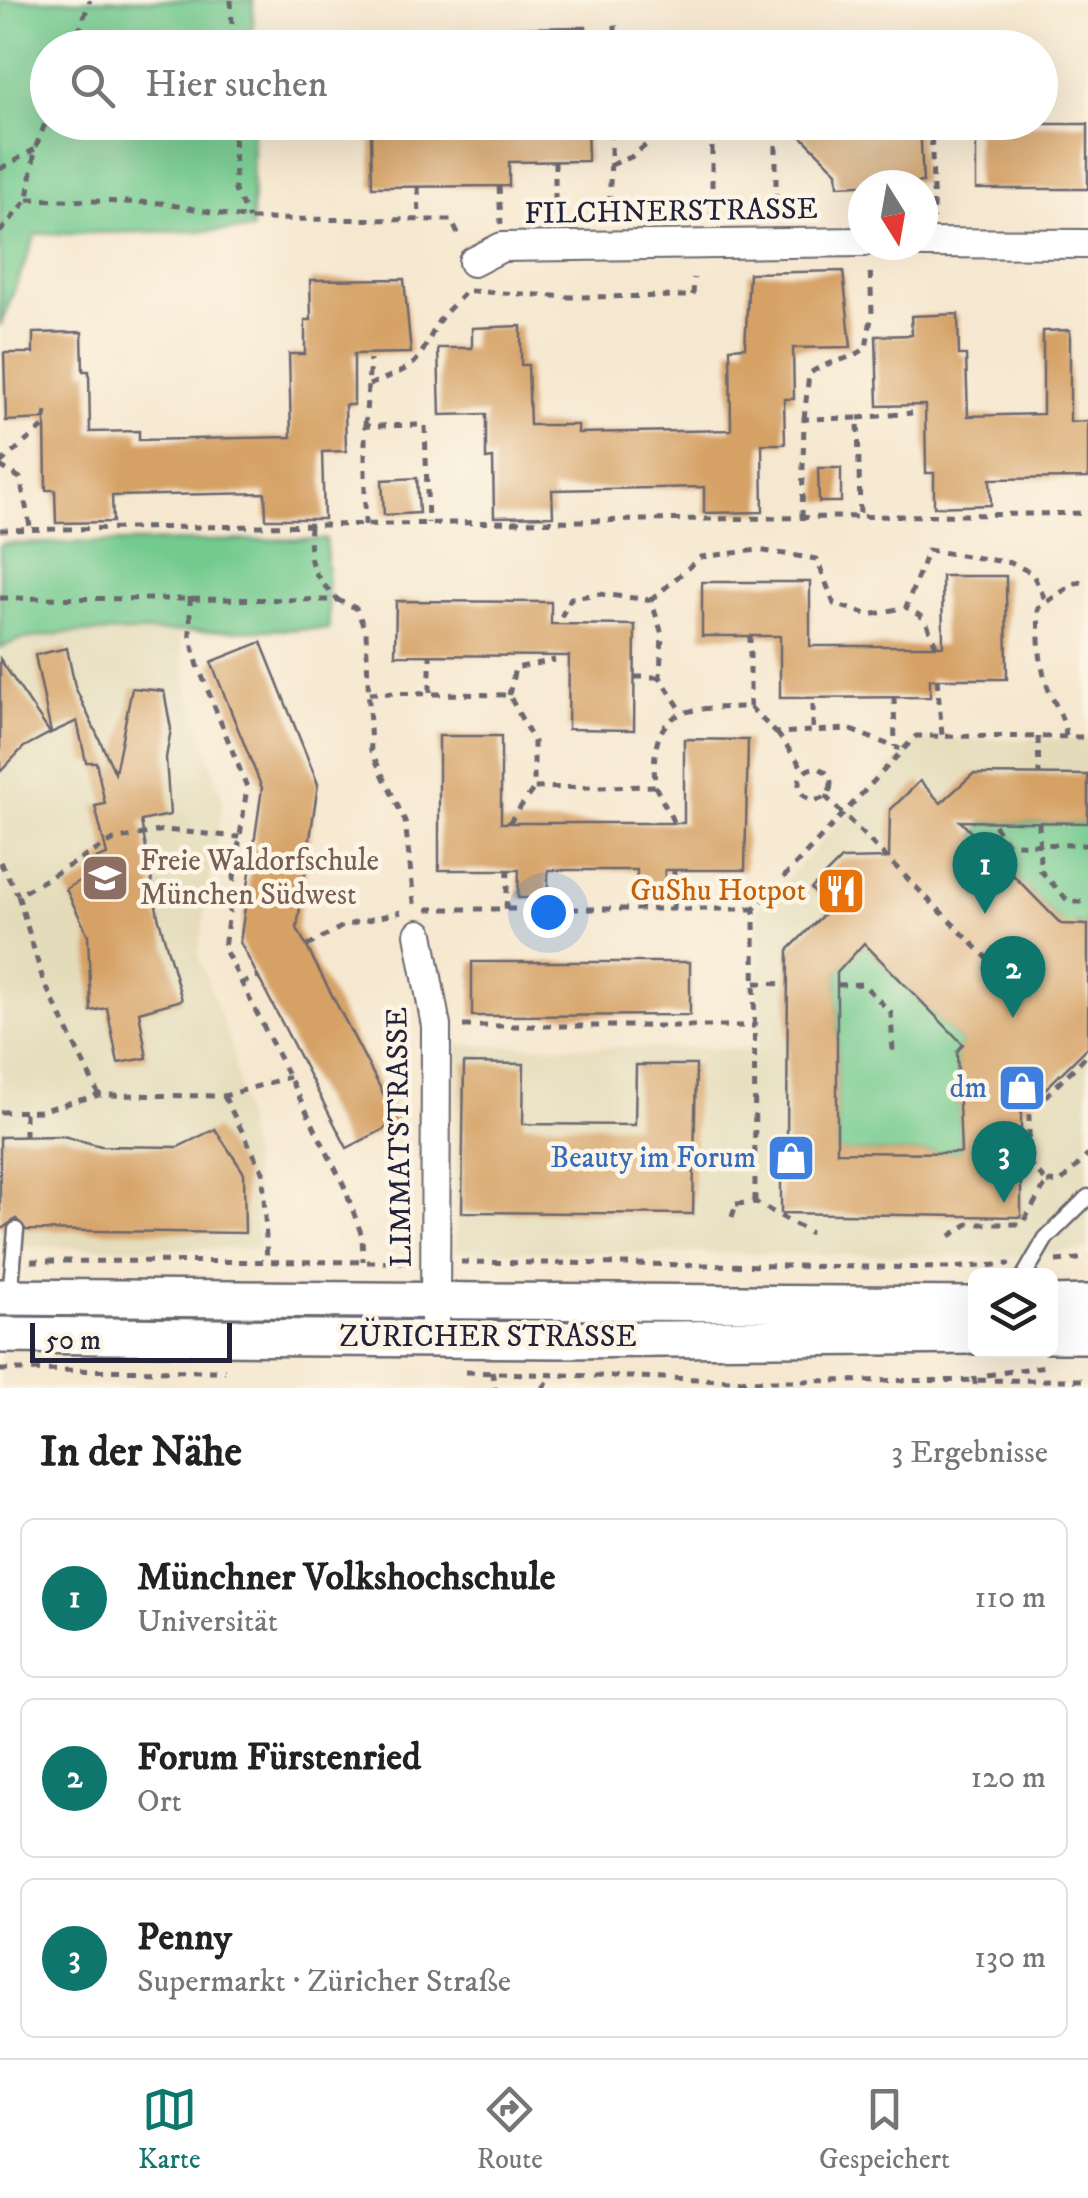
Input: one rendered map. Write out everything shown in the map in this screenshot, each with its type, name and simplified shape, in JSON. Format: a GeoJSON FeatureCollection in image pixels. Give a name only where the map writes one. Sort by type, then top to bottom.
{"type":"FeatureCollection","features":[{"type":"Feature","properties":{"kind":"street"},"geometry":{"type":"LineString","coordinates":[[938,243],[1088,244]]}},
{"type":"Feature","properties":{"kind":"street","name":"FILCHNERSTRASSE"},"geometry":{"type":"LineString","coordinates":[[473,262],[502,247],[776,244],[848,250]]}},
{"type":"Feature","properties":{"kind":"street","name":"LIMMATSTRASSE"},"geometry":{"type":"LineString","coordinates":[[417,921],[436,1026],[435,1338]]}},
{"type":"Feature","properties":{"kind":"street","name":"ZÜRICHER STRASSE"},"geometry":{"type":"LineString","coordinates":[[5,1297],[436,1302],[968,1326]]}},
{"type":"Feature","properties":{"kind":"street"},"geometry":{"type":"LineString","coordinates":[[1058,1337],[1071,1308]]}},
{"type":"Feature","properties":{"kind":"street","name":"ZÜRICHER STRASSE"},"geometry":{"type":"LineString","coordinates":[[0,1335],[435,1338],[968,1326]]}},
{"type":"Feature","properties":{"kind":"lane"},"geometry":{"type":"LineString","coordinates":[[1032,1268],[1046,1238],[1088,1197]]}},
{"type":"Feature","properties":{"kind":"lane"},"geometry":{"type":"LineString","coordinates":[[5,1297],[16,1230]]}},
{"type":"Feature","properties":{"kind":"path"},"geometry":{"type":"LineString","coordinates":[[79,30],[90,0]]}},
{"type":"Feature","properties":{"kind":"path"},"geometry":{"type":"LineString","coordinates":[[231,0],[232,30]]}},
{"type":"Feature","properties":{"kind":"path"},"geometry":{"type":"LineString","coordinates":[[616,25],[616,30]]}},
{"type":"Feature","properties":{"kind":"path"},"geometry":{"type":"LineString","coordinates":[[0,232],[28,199],[39,140]]}},
{"type":"Feature","properties":{"kind":"path"},"geometry":{"type":"LineString","coordinates":[[234,140],[235,191],[249,219]]}},
{"type":"Feature","properties":{"kind":"path"},"geometry":{"type":"LineString","coordinates":[[608,246],[611,140]]}},
{"type":"Feature","properties":{"kind":"path"},"geometry":{"type":"LineString","coordinates":[[610,165],[631,157],[652,140]]}},
{"type":"Feature","properties":{"kind":"path"},"geometry":{"type":"LineString","coordinates":[[712,140],[712,244]]}},
{"type":"Feature","properties":{"kind":"path"},"geometry":{"type":"LineString","coordinates":[[776,140],[776,244]]}},
{"type":"Feature","properties":{"kind":"path"},"geometry":{"type":"LineString","coordinates":[[930,170],[931,140]]}},
{"type":"Feature","properties":{"kind":"path"},"geometry":{"type":"LineString","coordinates":[[0,169],[35,150]]}},
{"type":"Feature","properties":{"kind":"path"},"geometry":{"type":"LineString","coordinates":[[555,161],[555,246]]}},
{"type":"Feature","properties":{"kind":"path"},"geometry":{"type":"LineString","coordinates":[[499,186],[502,247]]}},
{"type":"Feature","properties":{"kind":"path"},"geometry":{"type":"LineString","coordinates":[[418,187],[418,220]]}},
{"type":"Feature","properties":{"kind":"path"},"geometry":{"type":"LineString","coordinates":[[28,199],[161,203],[249,219],[451,220],[473,262],[468,290],[438,322],[429,347],[413,367],[369,385]]}},
{"type":"Feature","properties":{"kind":"path"},"geometry":{"type":"LineString","coordinates":[[802,518],[809,374],[820,366],[851,360],[866,348],[872,313],[867,260]]}},
{"type":"Feature","properties":{"kind":"path"},"geometry":{"type":"LineString","coordinates":[[468,290],[571,296],[694,296],[694,278]]}},
{"type":"Feature","properties":{"kind":"path"},"geometry":{"type":"LineString","coordinates":[[365,525],[370,358]]}},
{"type":"Feature","properties":{"kind":"path"},"geometry":{"type":"LineString","coordinates":[[31,531],[20,478],[0,464],[43,428],[46,412]]}},
{"type":"Feature","properties":{"kind":"path"},"geometry":{"type":"LineString","coordinates":[[804,419],[912,413]]}},
{"type":"Feature","properties":{"kind":"path"},"geometry":{"type":"LineString","coordinates":[[858,418],[860,518]]}},
{"type":"Feature","properties":{"kind":"path"},"geometry":{"type":"LineString","coordinates":[[365,426],[425,425],[428,524]]}},
{"type":"Feature","properties":{"kind":"path"},"geometry":{"type":"LineString","coordinates":[[0,530],[1088,512]]}},
{"type":"Feature","properties":{"kind":"path"},"geometry":{"type":"LineString","coordinates":[[310,525],[308,560],[318,580],[338,600],[356,608],[366,632],[371,751],[405,821],[417,921]]}},
{"type":"Feature","properties":{"kind":"path"},"geometry":{"type":"LineString","coordinates":[[560,617],[571,598],[600,594],[651,600],[700,558],[758,550],[818,560],[834,604],[870,615],[906,607],[925,619],[936,646]]}},
{"type":"Feature","properties":{"kind":"path"},"geometry":{"type":"LineString","coordinates":[[906,607],[928,550],[1011,563],[1032,573],[1046,600]]}},
{"type":"Feature","properties":{"kind":"path"},"geometry":{"type":"LineString","coordinates":[[1066,737],[1064,716],[1046,685],[1039,655],[1038,608],[1046,600],[1088,580]]}},
{"type":"Feature","properties":{"kind":"path"},"geometry":{"type":"LineString","coordinates":[[190,597],[190,635],[198,666],[247,788],[224,948],[344,1186],[362,1236],[363,1262]]}},
{"type":"Feature","properties":{"kind":"path"},"geometry":{"type":"LineString","coordinates":[[0,598],[338,600]]}},
{"type":"Feature","properties":{"kind":"path"},"geometry":{"type":"LineString","coordinates":[[651,600],[662,634],[660,677],[681,710]]}},
{"type":"Feature","properties":{"kind":"path"},"geometry":{"type":"LineString","coordinates":[[750,636],[750,706],[805,771]]}},
{"type":"Feature","properties":{"kind":"path"},"geometry":{"type":"LineString","coordinates":[[430,655],[430,692]]}},
{"type":"Feature","properties":{"kind":"path"},"geometry":{"type":"LineString","coordinates":[[509,823],[534,788],[534,742],[509,695],[515,668],[556,660]]}},
{"type":"Feature","properties":{"kind":"path"},"geometry":{"type":"LineString","coordinates":[[635,677],[660,677]]}},
{"type":"Feature","properties":{"kind":"path"},"geometry":{"type":"LineString","coordinates":[[937,680],[942,735]]}},
{"type":"Feature","properties":{"kind":"path"},"geometry":{"type":"LineString","coordinates":[[369,693],[509,695]]}},
{"type":"Feature","properties":{"kind":"path"},"geometry":{"type":"LineString","coordinates":[[894,697],[898,748]]}},
{"type":"Feature","properties":{"kind":"path"},"geometry":{"type":"LineString","coordinates":[[813,698],[813,728]]}},
{"type":"Feature","properties":{"kind":"path"},"geometry":{"type":"LineString","coordinates":[[674,823],[655,786],[653,758],[661,726],[681,710],[750,706]]}},
{"type":"Feature","properties":{"kind":"path"},"geometry":{"type":"LineString","coordinates":[[776,733],[848,729],[898,748]]}},
{"type":"Feature","properties":{"kind":"path"},"geometry":{"type":"LineString","coordinates":[[755,1202],[754,908],[898,748],[916,736],[1088,737]]}},
{"type":"Feature","properties":{"kind":"path"},"geometry":{"type":"LineString","coordinates":[[1038,736],[1040,774]]}},
{"type":"Feature","properties":{"kind":"path"},"geometry":{"type":"LineString","coordinates":[[816,767],[830,776],[832,787],[826,796],[810,799],[801,792],[799,780],[805,771],[816,767]]}},
{"type":"Feature","properties":{"kind":"path"},"geometry":{"type":"LineString","coordinates":[[534,788],[655,786]]}},
{"type":"Feature","properties":{"kind":"path"},"geometry":{"type":"LineString","coordinates":[[826,796],[1004,975]]}},
{"type":"Feature","properties":{"kind":"path"},"geometry":{"type":"LineString","coordinates":[[1039,822],[1040,870],[1068,902],[1088,902]]}},
{"type":"Feature","properties":{"kind":"path"},"geometry":{"type":"LineString","coordinates":[[994,825],[1008,844],[1088,845]]}},
{"type":"Feature","properties":{"kind":"path"},"geometry":{"type":"LineString","coordinates":[[18,895],[114,840],[164,830],[240,837]]}},
{"type":"Feature","properties":{"kind":"path"},"geometry":{"type":"LineString","coordinates":[[0,862],[18,895],[43,980],[99,1095]]}},
{"type":"Feature","properties":{"kind":"path"},"geometry":{"type":"LineString","coordinates":[[506,909],[508,870]]}},
{"type":"Feature","properties":{"kind":"path"},"geometry":{"type":"LineString","coordinates":[[673,910],[674,870]]}},
{"type":"Feature","properties":{"kind":"path"},"geometry":{"type":"LineString","coordinates":[[307,946],[343,926],[506,909],[754,908]]}},
{"type":"Feature","properties":{"kind":"path"},"geometry":{"type":"LineString","coordinates":[[242,984],[258,976]]}},
{"type":"Feature","properties":{"kind":"path"},"geometry":{"type":"LineString","coordinates":[[755,984],[788,984]]}},
{"type":"Feature","properties":{"kind":"path"},"geometry":{"type":"LineString","coordinates":[[837,985],[863,984],[891,1013],[892,1052]]}},
{"type":"Feature","properties":{"kind":"path"},"geometry":{"type":"LineString","coordinates":[[436,1026],[755,1026]]}},
{"type":"Feature","properties":{"kind":"path"},"geometry":{"type":"LineString","coordinates":[[1086,1055],[1029,1113],[1029,1164],[1046,1182],[1060,1183],[1088,1154]]}},
{"type":"Feature","properties":{"kind":"path"},"geometry":{"type":"LineString","coordinates":[[0,1112],[25,1112],[99,1095],[224,1096],[289,1077]]}},
{"type":"Feature","properties":{"kind":"path"},"geometry":{"type":"LineString","coordinates":[[224,1096],[263,1172],[267,1262]]}},
{"type":"Feature","properties":{"kind":"path"},"geometry":{"type":"LineString","coordinates":[[25,1112],[25,1137]]}},
{"type":"Feature","properties":{"kind":"path"},"geometry":{"type":"LineString","coordinates":[[950,1236],[968,1224],[1022,1224],[1046,1182]]}},
{"type":"Feature","properties":{"kind":"path"},"geometry":{"type":"LineString","coordinates":[[736,1204],[755,1202],[811,1234]]}},
{"type":"Feature","properties":{"kind":"path"},"geometry":{"type":"LineString","coordinates":[[736,1204],[741,1216]]}},
{"type":"Feature","properties":{"kind":"path"},"geometry":{"type":"LineString","coordinates":[[732,1217],[736,1204]]}},
{"type":"Feature","properties":{"kind":"path"},"geometry":{"type":"LineString","coordinates":[[1074,1242],[1076,1259]]}},
{"type":"Feature","properties":{"kind":"path"},"geometry":{"type":"LineString","coordinates":[[1042,1268],[1088,1258]]}},
{"type":"Feature","properties":{"kind":"path"},"geometry":{"type":"LineString","coordinates":[[13,1261],[968,1269]]}},
{"type":"Feature","properties":{"kind":"path"},"geometry":{"type":"LineString","coordinates":[[974,1378],[1030,1358]]}},
{"type":"Feature","properties":{"kind":"path"},"geometry":{"type":"LineString","coordinates":[[542,1388],[554,1374],[553,1362]]}},
{"type":"Feature","properties":{"kind":"path"},"geometry":{"type":"LineString","coordinates":[[0,1370],[230,1371]]}},
{"type":"Feature","properties":{"kind":"path"},"geometry":{"type":"LineString","coordinates":[[450,1372],[761,1382],[1088,1380]]}},
{"type":"Feature","properties":{"kind":"path"},"geometry":{"type":"LineString","coordinates":[[492,1374],[495,1388]]}},
{"type":"Feature","properties":{"kind":"path"},"geometry":{"type":"LineString","coordinates":[[974,1378],[976,1388]]}},
{"type":"Feature","properties":{"kind":"shaded area","name":"Freie Waldorfschule München Südwest"},"geometry":{"type":"Polygon","coordinates":[[[179,630],[189,692],[223,801],[198,955],[232,1048],[251,1156],[259,1249],[0,1247],[0,648],[18,640],[64,633],[179,630]]]}},
{"type":"Feature","properties":{"kind":"shaded area"},"geometry":{"type":"Polygon","coordinates":[[[917,739],[1088,739],[1088,1250],[1002,1256],[455,1251],[457,1045],[758,1049],[758,910],[917,739]]]}},
{"type":"Feature","properties":{"kind":"green space"},"geometry":{"type":"Polygon","coordinates":[[[0,0],[253,0],[253,30],[30,30],[30,140],[253,140],[252,230],[36,234],[0,326],[0,0]]]}},
{"type":"Feature","properties":{"kind":"green space"},"geometry":{"type":"Polygon","coordinates":[[[326,539],[329,629],[64,633],[18,640],[0,648],[0,544],[326,539]]]}},
{"type":"Feature","properties":{"kind":"green space"},"geometry":{"type":"Polygon","coordinates":[[[984,822],[1088,823],[1088,925],[1076,924],[1069,932],[975,836],[984,822]]]}},
{"type":"Feature","properties":{"kind":"green space"},"geometry":{"type":"Polygon","coordinates":[[[864,943],[963,1044],[957,1052],[961,1153],[837,1152],[837,973],[864,943]]]}},
{"type":"Feature","properties":{"kind":"building"},"geometry":{"type":"Polygon","coordinates":[[[586,27],[586,30],[514,30],[586,27]]]}},
{"type":"Feature","properties":{"kind":"building"},"geometry":{"type":"Polygon","coordinates":[[[1058,124],[1088,124],[1088,189],[976,189],[976,140],[1058,140],[1058,124]]]}},
{"type":"Feature","properties":{"kind":"building"},"geometry":{"type":"Polygon","coordinates":[[[371,140],[587,140],[588,161],[509,162],[509,186],[372,187],[371,140]]]}},
{"type":"Feature","properties":{"kind":"building"},"geometry":{"type":"Polygon","coordinates":[[[805,140],[921,140],[922,170],[848,170],[848,186],[838,186],[837,172],[805,140]]]}},
{"type":"Feature","properties":{"kind":"building"},"geometry":{"type":"Polygon","coordinates":[[[843,271],[851,347],[793,348],[794,399],[784,399],[785,444],[762,444],[763,512],[704,513],[704,487],[552,490],[553,516],[494,517],[493,458],[486,459],[486,414],[440,415],[438,348],[472,348],[472,328],[521,326],[521,365],[528,365],[530,425],[578,425],[578,433],[731,430],[730,348],[745,347],[749,273],[843,271]]]}},
{"type":"Feature","properties":{"kind":"building"},"geometry":{"type":"Polygon","coordinates":[[[404,279],[411,353],[354,354],[354,405],[345,405],[346,451],[322,452],[324,519],[266,519],[265,493],[112,496],[113,522],[56,523],[55,490],[46,490],[45,419],[6,421],[4,353],[33,353],[33,333],[82,332],[83,371],[89,371],[90,432],[139,431],[139,440],[291,437],[289,354],[305,354],[305,320],[311,320],[310,280],[404,279]]]}},
{"type":"Feature","properties":{"kind":"building"},"geometry":{"type":"Polygon","coordinates":[[[958,314],[959,355],[966,355],[968,416],[1043,414],[1043,331],[1070,330],[1070,422],[1088,421],[1088,478],[990,479],[991,505],[934,507],[934,473],[926,473],[925,405],[878,406],[876,336],[912,335],[911,316],[958,314]]]}},
{"type":"Feature","properties":{"kind":"building"},"geometry":{"type":"Polygon","coordinates":[[[818,468],[841,468],[841,502],[819,502],[818,468]]]}},
{"type":"Feature","properties":{"kind":"building"},"geometry":{"type":"Polygon","coordinates":[[[417,478],[419,513],[384,515],[382,480],[417,478]]]}},
{"type":"Feature","properties":{"kind":"building"},"geometry":{"type":"Polygon","coordinates":[[[942,576],[1006,576],[1007,679],[930,679],[930,697],[780,698],[780,636],[702,636],[702,582],[810,582],[810,646],[943,646],[942,576]]]}},
{"type":"Feature","properties":{"kind":"building"},"geometry":{"type":"Polygon","coordinates":[[[396,601],[551,602],[551,624],[635,625],[634,730],[568,729],[569,656],[395,655],[396,601]]]}},
{"type":"Feature","properties":{"kind":"building"},"geometry":{"type":"Polygon","coordinates":[[[261,642],[318,784],[297,928],[398,1122],[347,1148],[240,942],[262,788],[211,662],[261,642]]]}},
{"type":"Feature","properties":{"kind":"building"},"geometry":{"type":"Polygon","coordinates":[[[67,648],[75,687],[115,773],[132,688],[164,691],[171,729],[166,758],[170,815],[141,821],[158,916],[182,1000],[139,1012],[147,1058],[118,1063],[107,1008],[91,1011],[88,935],[66,889],[94,872],[90,861],[107,855],[95,806],[105,804],[96,762],[86,762],[77,721],[51,733],[35,655],[67,648]]]}},
{"type":"Feature","properties":{"kind":"building"},"geometry":{"type":"Polygon","coordinates":[[[0,659],[50,733],[24,747],[0,772],[0,659]]]}},
{"type":"Feature","properties":{"kind":"building"},"geometry":{"type":"Polygon","coordinates":[[[439,736],[501,736],[501,823],[684,823],[684,739],[748,740],[745,870],[665,870],[664,900],[636,899],[637,870],[548,870],[548,898],[518,898],[519,870],[439,870],[439,736]]]}},
{"type":"Feature","properties":{"kind":"building"},"geometry":{"type":"Polygon","coordinates":[[[973,774],[1088,775],[1088,823],[960,821],[1061,924],[1088,925],[1088,1047],[1021,1113],[1021,1217],[781,1213],[781,1148],[787,1148],[788,950],[830,908],[811,889],[841,859],[889,858],[890,810],[920,781],[941,803],[973,774]],[[864,943],[837,973],[837,1152],[961,1153],[957,1052],[963,1044],[864,943]]]}},
{"type":"Feature","properties":{"kind":"building"},"geometry":{"type":"Polygon","coordinates":[[[472,962],[690,962],[690,1015],[472,1016],[472,962]]]}},
{"type":"Feature","properties":{"kind":"building"},"geometry":{"type":"Polygon","coordinates":[[[464,1063],[524,1064],[523,1124],[635,1125],[636,1065],[696,1065],[693,1214],[462,1212],[464,1063]]]}},
{"type":"Feature","properties":{"kind":"building"},"geometry":{"type":"Polygon","coordinates":[[[215,1129],[244,1173],[245,1233],[26,1230],[16,1219],[0,1230],[0,1137],[63,1136],[101,1146],[178,1147],[215,1129]]]}},
{"type":"Feature","properties":{"kind":"place","name":"Freie Waldorfschule München Südwest"},"geometry":{"type":"Point","coordinates":[105,878]}},
{"type":"Feature","properties":{"kind":"place","name":"GuShu Hotpot"},"geometry":{"type":"Point","coordinates":[841,891]}},
{"type":"Feature","properties":{"kind":"place","name":"Münchner Volkshochschule"},"geometry":{"type":"Point","coordinates":[985,914]}},
{"type":"Feature","properties":{"kind":"place","name":"Forum Fürstenried"},"geometry":{"type":"Point","coordinates":[1013,1018]}},
{"type":"Feature","properties":{"kind":"place","name":"dm"},"geometry":{"type":"Point","coordinates":[1022,1088]}},
{"type":"Feature","properties":{"kind":"place","name":"Beauty im Forum"},"geometry":{"type":"Point","coordinates":[791,1158]}},
{"type":"Feature","properties":{"kind":"place","name":"Penny"},"geometry":{"type":"Point","coordinates":[1004,1203]}}]}
